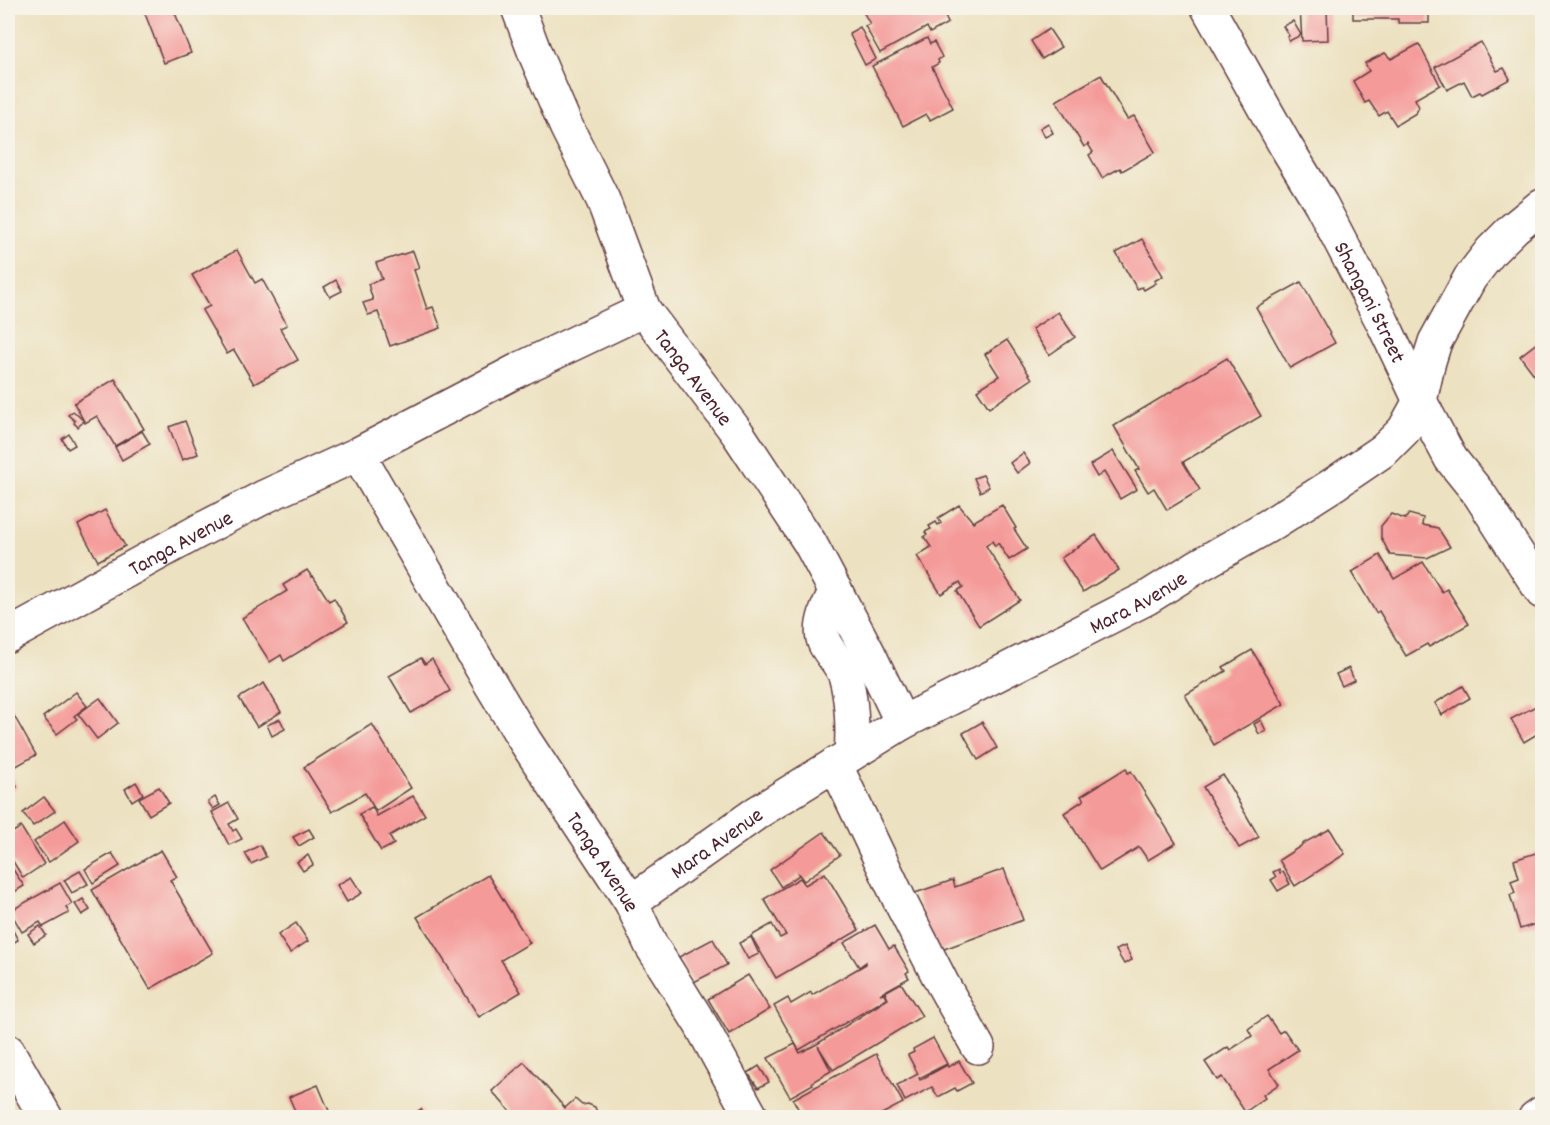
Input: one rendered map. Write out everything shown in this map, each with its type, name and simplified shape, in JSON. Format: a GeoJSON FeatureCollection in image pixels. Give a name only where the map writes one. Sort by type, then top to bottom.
{"type":"FeatureCollection","features":[{"type":"Feature","properties":{"kind":"street"},"geometry":{"type":"LineString","coordinates":[[518,8],[566,126],[603,200],[644,310]]}},
{"type":"Feature","properties":{"kind":"street","name":"Shangani Street"},"geometry":{"type":"LineString","coordinates":[[1208,8],[1321,204],[1383,321],[1420,401],[1451,459],[1480,495],[1542,592]]}},
{"type":"Feature","properties":{"kind":"street","name":"Mara Avenue"},"geometry":{"type":"LineString","coordinates":[[631,902],[758,812],[902,723],[1147,598],[1334,484],[1384,450],[1404,430],[1420,401],[1435,342],[1470,278],[1491,250],[1542,206]]}},
{"type":"Feature","properties":{"kind":"street","name":"Tanga Avenue"},"geometry":{"type":"LineString","coordinates":[[8,636],[256,501],[358,454],[522,368],[644,310],[738,434],[810,543],[869,654],[902,723]]}},
{"type":"Feature","properties":{"kind":"street","name":"Tanga Avenue"},"geometry":{"type":"LineString","coordinates":[[358,454],[525,741],[631,902],[651,945],[701,1025],[752,1118]]}},
{"type":"Feature","properties":{"kind":"street"},"geometry":{"type":"LineString","coordinates":[[836,591],[830,601],[822,634],[824,642],[838,661],[847,686],[852,739],[843,759],[900,901],[978,1047]]}},
{"type":"Feature","properties":{"kind":"street"},"geometry":{"type":"LineString","coordinates":[[8,1051],[46,1118]]}},
{"type":"Feature","properties":{"kind":"street"},"geometry":{"type":"LineString","coordinates":[[1535,1118],[1542,1113]]}},
{"type":"Feature","properties":{"kind":"building"},"geometry":{"type":"Polygon","coordinates":[[[154,8],[173,8],[191,53],[164,63],[144,11],[154,8]]]}},
{"type":"Feature","properties":{"kind":"building"},"geometry":{"type":"Polygon","coordinates":[[[861,8],[945,8],[949,14],[945,16],[948,23],[930,33],[927,27],[880,53],[865,26],[870,24],[861,8]]]}},
{"type":"Feature","properties":{"kind":"building"},"geometry":{"type":"Polygon","coordinates":[[[1300,8],[1327,8],[1328,40],[1302,41],[1300,8]]]}},
{"type":"Feature","properties":{"kind":"building"},"geometry":{"type":"Polygon","coordinates":[[[1353,8],[1429,8],[1429,23],[1398,23],[1398,19],[1353,19],[1353,8]]]}},
{"type":"Feature","properties":{"kind":"building"},"geometry":{"type":"Polygon","coordinates":[[[1293,21],[1301,35],[1289,41],[1287,37],[1289,36],[1283,26],[1293,21]]]}},
{"type":"Feature","properties":{"kind":"building"},"geometry":{"type":"Polygon","coordinates":[[[860,27],[876,59],[865,65],[849,33],[860,27]]]}},
{"type":"Feature","properties":{"kind":"building"},"geometry":{"type":"Polygon","coordinates":[[[1049,29],[1061,47],[1042,59],[1031,41],[1049,29]]]}},
{"type":"Feature","properties":{"kind":"building"},"geometry":{"type":"Polygon","coordinates":[[[927,38],[930,44],[934,42],[942,57],[938,60],[939,63],[932,67],[953,108],[930,120],[926,114],[903,126],[872,66],[927,38]]]}},
{"type":"Feature","properties":{"kind":"building"},"geometry":{"type":"Polygon","coordinates":[[[1481,42],[1497,71],[1504,68],[1510,79],[1482,94],[1480,92],[1472,96],[1464,81],[1447,90],[1435,67],[1481,42]]]}},
{"type":"Feature","properties":{"kind":"building"},"geometry":{"type":"Polygon","coordinates":[[[1419,44],[1440,85],[1415,99],[1419,107],[1416,113],[1396,125],[1387,111],[1379,116],[1369,101],[1365,103],[1353,81],[1369,71],[1365,63],[1385,53],[1391,59],[1419,44]]]}},
{"type":"Feature","properties":{"kind":"building"},"geometry":{"type":"Polygon","coordinates":[[[1101,75],[1127,119],[1134,116],[1155,152],[1122,171],[1120,168],[1102,178],[1089,155],[1093,152],[1088,144],[1084,147],[1056,101],[1101,75]]]}},
{"type":"Feature","properties":{"kind":"building"},"geometry":{"type":"Polygon","coordinates":[[[1048,123],[1053,133],[1045,137],[1040,128],[1048,123]]]}},
{"type":"Feature","properties":{"kind":"building"},"geometry":{"type":"Polygon","coordinates":[[[1142,239],[1163,276],[1144,290],[1142,287],[1137,289],[1116,253],[1142,239]]]}},
{"type":"Feature","properties":{"kind":"building"},"geometry":{"type":"Polygon","coordinates":[[[237,250],[255,283],[262,279],[287,325],[280,328],[298,360],[254,384],[234,350],[227,354],[202,310],[210,306],[192,275],[237,250]]]}},
{"type":"Feature","properties":{"kind":"building"},"geometry":{"type":"Polygon","coordinates":[[[413,251],[419,268],[414,270],[427,309],[433,307],[441,328],[390,346],[378,312],[368,315],[363,303],[373,300],[368,284],[382,279],[376,263],[413,251]]]}},
{"type":"Feature","properties":{"kind":"building"},"geometry":{"type":"Polygon","coordinates":[[[336,280],[342,291],[330,297],[324,287],[336,280]]]}},
{"type":"Feature","properties":{"kind":"building"},"geometry":{"type":"Polygon","coordinates":[[[1301,282],[1335,343],[1290,368],[1256,307],[1301,282]]]}},
{"type":"Feature","properties":{"kind":"building"},"geometry":{"type":"Polygon","coordinates":[[[1058,312],[1075,337],[1049,355],[1032,329],[1058,312]]]}},
{"type":"Feature","properties":{"kind":"building"},"geometry":{"type":"Polygon","coordinates":[[[1542,339],[1542,385],[1520,356],[1542,339]]]}},
{"type":"Feature","properties":{"kind":"building"},"geometry":{"type":"Polygon","coordinates":[[[1007,340],[1032,379],[989,408],[977,390],[999,376],[985,354],[1007,340]]]}},
{"type":"Feature","properties":{"kind":"building"},"geometry":{"type":"Polygon","coordinates":[[[1227,358],[1261,416],[1183,462],[1200,490],[1167,510],[1154,488],[1148,492],[1135,471],[1139,469],[1114,426],[1227,358]]]}},
{"type":"Feature","properties":{"kind":"building"},"geometry":{"type":"Polygon","coordinates":[[[115,379],[144,429],[115,446],[97,416],[85,423],[74,403],[115,379]]]}},
{"type":"Feature","properties":{"kind":"building"},"geometry":{"type":"Polygon","coordinates":[[[73,411],[84,421],[78,427],[68,415],[73,411]]]}},
{"type":"Feature","properties":{"kind":"building"},"geometry":{"type":"Polygon","coordinates":[[[185,421],[198,454],[182,460],[169,427],[185,421]]]}},
{"type":"Feature","properties":{"kind":"building"},"geometry":{"type":"Polygon","coordinates":[[[142,431],[150,444],[122,460],[115,447],[142,431]]]}},
{"type":"Feature","properties":{"kind":"building"},"geometry":{"type":"Polygon","coordinates":[[[69,434],[75,445],[68,449],[62,439],[69,434]]]}},
{"type":"Feature","properties":{"kind":"building"},"geometry":{"type":"Polygon","coordinates":[[[1113,451],[1137,489],[1120,499],[1104,472],[1097,477],[1090,465],[1113,451]]]}},
{"type":"Feature","properties":{"kind":"building"},"geometry":{"type":"Polygon","coordinates":[[[1023,453],[1030,463],[1017,473],[1010,463],[1023,453]]]}},
{"type":"Feature","properties":{"kind":"building"},"geometry":{"type":"Polygon","coordinates":[[[983,475],[989,487],[980,492],[974,478],[983,475]]]}},
{"type":"Feature","properties":{"kind":"building"},"geometry":{"type":"Polygon","coordinates":[[[959,505],[973,522],[1002,505],[1027,549],[1009,560],[998,543],[995,546],[992,541],[986,546],[1020,600],[979,626],[957,591],[963,587],[960,582],[941,594],[917,556],[931,547],[924,537],[927,535],[925,532],[931,529],[929,526],[936,522],[938,525],[941,523],[938,518],[959,505]]]}},
{"type":"Feature","properties":{"kind":"building"},"geometry":{"type":"Polygon","coordinates":[[[105,510],[125,546],[98,561],[78,525],[105,510]]]}},
{"type":"Feature","properties":{"kind":"building"},"geometry":{"type":"Polygon","coordinates":[[[1391,514],[1405,519],[1409,514],[1423,518],[1422,525],[1438,528],[1450,547],[1427,558],[1390,555],[1381,537],[1381,526],[1391,514]]]}},
{"type":"Feature","properties":{"kind":"building"},"geometry":{"type":"Polygon","coordinates":[[[1096,535],[1119,570],[1083,592],[1061,558],[1096,535]]]}},
{"type":"Feature","properties":{"kind":"building"},"geometry":{"type":"Polygon","coordinates":[[[1380,555],[1394,579],[1423,562],[1442,592],[1447,589],[1469,624],[1429,647],[1427,644],[1406,656],[1379,611],[1376,613],[1352,572],[1380,555]]]}},
{"type":"Feature","properties":{"kind":"building"},"geometry":{"type":"Polygon","coordinates":[[[307,570],[329,601],[334,598],[348,622],[284,661],[281,655],[270,662],[242,618],[287,591],[283,585],[307,570]]]}},
{"type":"Feature","properties":{"kind":"building"},"geometry":{"type":"Polygon","coordinates":[[[1252,650],[1284,704],[1214,745],[1185,695],[1226,671],[1223,667],[1252,650]]]}},
{"type":"Feature","properties":{"kind":"building"},"geometry":{"type":"Polygon","coordinates":[[[421,658],[425,664],[432,659],[450,691],[411,713],[389,676],[421,658]]]}},
{"type":"Feature","properties":{"kind":"building"},"geometry":{"type":"Polygon","coordinates":[[[1349,668],[1354,680],[1342,686],[1336,674],[1349,668]]]}},
{"type":"Feature","properties":{"kind":"building"},"geometry":{"type":"Polygon","coordinates":[[[264,683],[281,712],[257,727],[239,698],[264,683]]]}},
{"type":"Feature","properties":{"kind":"building"},"geometry":{"type":"Polygon","coordinates":[[[1463,686],[1470,698],[1442,715],[1435,703],[1463,686]]]}},
{"type":"Feature","properties":{"kind":"building"},"geometry":{"type":"Polygon","coordinates":[[[76,692],[87,706],[74,716],[77,719],[57,734],[43,717],[76,692]]]}},
{"type":"Feature","properties":{"kind":"building"},"geometry":{"type":"Polygon","coordinates":[[[100,698],[118,723],[97,739],[78,714],[100,698]]]}},
{"type":"Feature","properties":{"kind":"building"},"geometry":{"type":"Polygon","coordinates":[[[8,705],[36,755],[11,769],[8,764],[8,705]]]}},
{"type":"Feature","properties":{"kind":"building"},"geometry":{"type":"Polygon","coordinates":[[[1536,706],[1542,717],[1542,731],[1524,742],[1511,719],[1536,706]]]}},
{"type":"Feature","properties":{"kind":"building"},"geometry":{"type":"Polygon","coordinates":[[[280,719],[285,729],[272,736],[267,725],[280,719]]]}},
{"type":"Feature","properties":{"kind":"building"},"geometry":{"type":"Polygon","coordinates":[[[1261,720],[1266,731],[1259,734],[1254,724],[1261,720]]]}},
{"type":"Feature","properties":{"kind":"building"},"geometry":{"type":"Polygon","coordinates":[[[982,722],[997,748],[978,760],[963,733],[982,722]]]}},
{"type":"Feature","properties":{"kind":"building"},"geometry":{"type":"Polygon","coordinates":[[[372,724],[411,788],[376,811],[365,793],[332,812],[304,767],[372,724]]]}},
{"type":"Feature","properties":{"kind":"building"},"geometry":{"type":"Polygon","coordinates":[[[1126,768],[1128,773],[1131,771],[1176,843],[1148,860],[1139,847],[1100,871],[1064,813],[1084,800],[1081,796],[1126,768]]]}},
{"type":"Feature","properties":{"kind":"building"},"geometry":{"type":"Polygon","coordinates":[[[11,775],[17,787],[8,791],[8,777],[11,775]]]}},
{"type":"Feature","properties":{"kind":"building"},"geometry":{"type":"Polygon","coordinates":[[[1223,775],[1259,837],[1239,848],[1203,787],[1223,775]]]}},
{"type":"Feature","properties":{"kind":"building"},"geometry":{"type":"Polygon","coordinates":[[[136,782],[143,794],[132,801],[125,789],[136,782]]]}},
{"type":"Feature","properties":{"kind":"building"},"geometry":{"type":"Polygon","coordinates":[[[159,787],[169,803],[149,815],[139,798],[159,787]]]}},
{"type":"Feature","properties":{"kind":"building"},"geometry":{"type":"Polygon","coordinates":[[[413,796],[425,815],[389,836],[394,844],[381,851],[359,814],[372,807],[377,816],[413,796]]]}},
{"type":"Feature","properties":{"kind":"building"},"geometry":{"type":"Polygon","coordinates":[[[44,797],[55,811],[33,826],[23,813],[44,797]]]}},
{"type":"Feature","properties":{"kind":"building"},"geometry":{"type":"Polygon","coordinates":[[[215,797],[220,805],[213,809],[208,802],[215,797]]]}},
{"type":"Feature","properties":{"kind":"building"},"geometry":{"type":"Polygon","coordinates":[[[229,803],[238,819],[229,824],[233,831],[236,829],[242,839],[229,845],[212,812],[229,803]]]}},
{"type":"Feature","properties":{"kind":"building"},"geometry":{"type":"Polygon","coordinates":[[[65,820],[79,841],[49,862],[34,842],[65,820]]]}},
{"type":"Feature","properties":{"kind":"building"},"geometry":{"type":"Polygon","coordinates":[[[21,827],[44,864],[23,878],[8,853],[8,835],[21,827]]]}},
{"type":"Feature","properties":{"kind":"building"},"geometry":{"type":"Polygon","coordinates":[[[309,829],[314,837],[299,846],[293,837],[309,829]]]}},
{"type":"Feature","properties":{"kind":"building"},"geometry":{"type":"Polygon","coordinates":[[[1330,829],[1345,854],[1295,886],[1279,860],[1330,829]]]}},
{"type":"Feature","properties":{"kind":"building"},"geometry":{"type":"Polygon","coordinates":[[[824,832],[840,855],[804,881],[797,872],[799,875],[781,887],[770,870],[824,832]]]}},
{"type":"Feature","properties":{"kind":"building"},"geometry":{"type":"Polygon","coordinates":[[[260,845],[266,857],[251,864],[245,853],[260,845]]]}},
{"type":"Feature","properties":{"kind":"building"},"geometry":{"type":"Polygon","coordinates":[[[161,850],[177,877],[170,880],[213,953],[150,989],[92,890],[161,850]]]}},
{"type":"Feature","properties":{"kind":"building"},"geometry":{"type":"Polygon","coordinates":[[[1542,851],[1542,922],[1520,929],[1510,895],[1515,893],[1511,881],[1519,878],[1514,860],[1542,851]]]}},
{"type":"Feature","properties":{"kind":"building"},"geometry":{"type":"Polygon","coordinates":[[[112,853],[120,866],[93,883],[85,869],[112,853]]]}},
{"type":"Feature","properties":{"kind":"building"},"geometry":{"type":"Polygon","coordinates":[[[308,855],[313,865],[303,871],[297,862],[308,855]]]}},
{"type":"Feature","properties":{"kind":"building"},"geometry":{"type":"Polygon","coordinates":[[[8,862],[24,886],[8,896],[8,862]]]}},
{"type":"Feature","properties":{"kind":"building"},"geometry":{"type":"Polygon","coordinates":[[[1004,869],[1023,920],[936,952],[915,893],[953,880],[955,887],[1004,869]]]}},
{"type":"Feature","properties":{"kind":"building"},"geometry":{"type":"Polygon","coordinates":[[[1279,869],[1290,884],[1278,891],[1271,880],[1276,877],[1273,872],[1279,869]]]}},
{"type":"Feature","properties":{"kind":"building"},"geometry":{"type":"Polygon","coordinates":[[[80,871],[88,884],[72,893],[64,880],[80,871]]]}},
{"type":"Feature","properties":{"kind":"building"},"geometry":{"type":"Polygon","coordinates":[[[825,873],[859,930],[776,978],[751,936],[772,924],[780,938],[786,935],[764,899],[800,878],[805,885],[825,873]]]}},
{"type":"Feature","properties":{"kind":"building"},"geometry":{"type":"Polygon","coordinates":[[[488,875],[530,943],[501,960],[521,992],[479,1017],[417,917],[488,875]]]}},
{"type":"Feature","properties":{"kind":"building"},"geometry":{"type":"Polygon","coordinates":[[[351,877],[362,893],[347,902],[337,885],[351,877]]]}},
{"type":"Feature","properties":{"kind":"building"},"geometry":{"type":"Polygon","coordinates":[[[60,883],[72,904],[66,907],[69,913],[43,927],[40,922],[22,932],[10,911],[60,883]]]}},
{"type":"Feature","properties":{"kind":"building"},"geometry":{"type":"Polygon","coordinates":[[[83,899],[90,910],[82,915],[75,904],[83,899]]]}},
{"type":"Feature","properties":{"kind":"building"},"geometry":{"type":"Polygon","coordinates":[[[296,923],[308,941],[290,953],[278,935],[296,923]]]}},
{"type":"Feature","properties":{"kind":"building"},"geometry":{"type":"Polygon","coordinates":[[[875,925],[889,949],[894,946],[909,971],[906,973],[909,978],[880,994],[884,993],[886,999],[799,1050],[774,1006],[788,998],[791,1004],[811,992],[812,995],[866,964],[866,962],[859,967],[844,943],[875,925]]]}},
{"type":"Feature","properties":{"kind":"building"},"geometry":{"type":"Polygon","coordinates":[[[40,926],[46,935],[34,943],[28,934],[40,926]]]}},
{"type":"Feature","properties":{"kind":"building"},"geometry":{"type":"Polygon","coordinates":[[[11,927],[18,940],[11,944],[8,929],[11,927]]]}},
{"type":"Feature","properties":{"kind":"building"},"geometry":{"type":"Polygon","coordinates":[[[751,937],[759,954],[748,959],[739,943],[751,937]]]}},
{"type":"Feature","properties":{"kind":"building"},"geometry":{"type":"Polygon","coordinates":[[[713,939],[727,965],[692,983],[679,957],[713,939]]]}},
{"type":"Feature","properties":{"kind":"building"},"geometry":{"type":"Polygon","coordinates":[[[1125,946],[1132,960],[1124,964],[1116,950],[1125,946]]]}},
{"type":"Feature","properties":{"kind":"building"},"geometry":{"type":"Polygon","coordinates":[[[748,975],[770,1009],[729,1034],[708,999],[748,975]]]}},
{"type":"Feature","properties":{"kind":"building"},"geometry":{"type":"Polygon","coordinates":[[[901,983],[922,1016],[833,1070],[818,1046],[831,1071],[790,1097],[768,1058],[795,1044],[800,1053],[817,1044],[888,999],[885,992],[901,983]]]}},
{"type":"Feature","properties":{"kind":"building"},"geometry":{"type":"Polygon","coordinates":[[[1267,1016],[1279,1033],[1284,1030],[1298,1050],[1269,1069],[1279,1084],[1263,1095],[1265,1098],[1245,1112],[1222,1077],[1217,1080],[1205,1062],[1228,1047],[1230,1050],[1252,1036],[1248,1029],[1267,1016]]]}},
{"type":"Feature","properties":{"kind":"building"},"geometry":{"type":"Polygon","coordinates":[[[933,1038],[947,1064],[919,1078],[920,1080],[959,1061],[972,1083],[957,1091],[955,1088],[938,1097],[932,1087],[905,1101],[897,1085],[918,1074],[908,1055],[914,1052],[913,1049],[933,1038]]]}},
{"type":"Feature","properties":{"kind":"building"},"geometry":{"type":"Polygon","coordinates":[[[876,1054],[903,1103],[874,1118],[803,1118],[793,1099],[876,1054]]]}},
{"type":"Feature","properties":{"kind":"building"},"geometry":{"type":"Polygon","coordinates":[[[524,1062],[565,1108],[575,1099],[582,1105],[588,1104],[595,1107],[599,1118],[516,1118],[492,1091],[524,1062]]]}},
{"type":"Feature","properties":{"kind":"building"},"geometry":{"type":"Polygon","coordinates":[[[759,1066],[769,1082],[758,1088],[748,1073],[759,1066]]]}},
{"type":"Feature","properties":{"kind":"building"},"geometry":{"type":"Polygon","coordinates":[[[318,1085],[332,1118],[298,1118],[289,1097],[318,1085]]]}},
{"type":"Feature","properties":{"kind":"building"},"geometry":{"type":"Polygon","coordinates":[[[421,1109],[426,1118],[407,1118],[421,1109]]]}}]}
